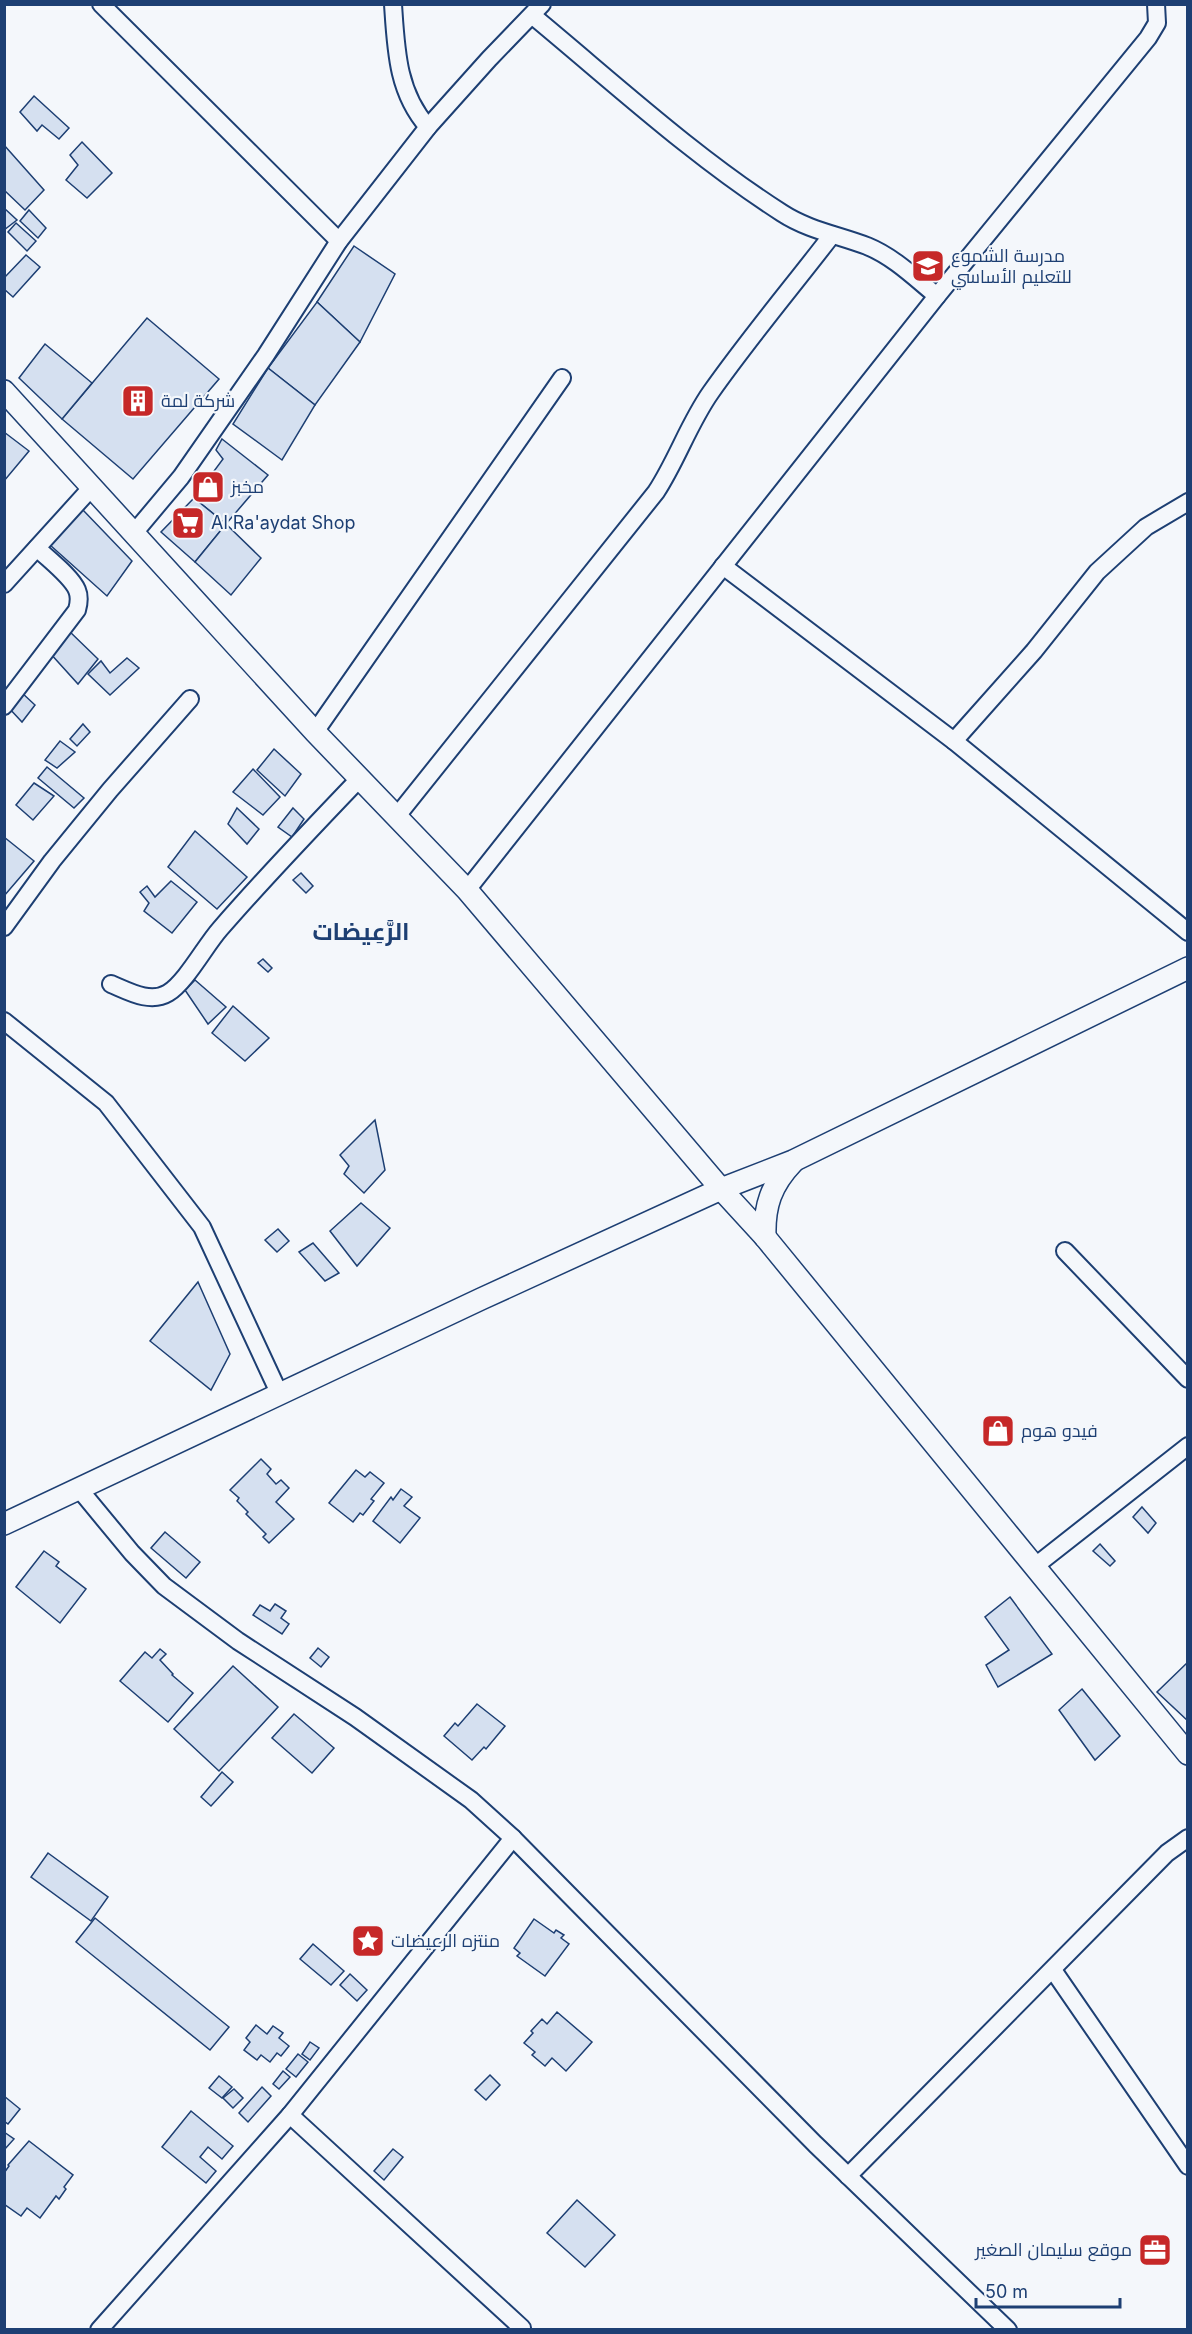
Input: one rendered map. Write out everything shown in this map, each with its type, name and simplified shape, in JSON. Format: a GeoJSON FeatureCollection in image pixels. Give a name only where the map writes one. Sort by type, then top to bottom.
{"type":"FeatureCollection","features":[{"type":"Feature","properties":{"kind":"street"},"geometry":{"type":"LineString","coordinates":[[101,4],[339,241]]}},
{"type":"Feature","properties":{"kind":"street"},"geometry":{"type":"LineString","coordinates":[[393,4],[396,50],[405,91],[415,112],[428,127]]}},
{"type":"Feature","properties":{"kind":"street"},"geometry":{"type":"LineString","coordinates":[[467,890],[937,296],[1148,38],[1157,23],[1156,4]]}},
{"type":"Feature","properties":{"kind":"street"},"geometry":{"type":"LineString","coordinates":[[134,533],[181,477],[266,355],[339,241],[428,127],[537,10],[718,168],[800,225],[884,255],[937,296]]}},
{"type":"Feature","properties":{"kind":"street"},"geometry":{"type":"LineString","coordinates":[[397,816],[656,492],[710,393],[832,235]]}},
{"type":"Feature","properties":{"kind":"street"},"geometry":{"type":"LineString","coordinates":[[315,732],[562,378]]}},
{"type":"Feature","properties":{"kind":"street"},"geometry":{"type":"LineString","coordinates":[[4,391],[315,732],[467,890],[765,1238],[1188,1754]]}},
{"type":"Feature","properties":{"kind":"street"},"geometry":{"type":"LineString","coordinates":[[4,584],[92,487]]}},
{"type":"Feature","properties":{"kind":"street"},"geometry":{"type":"LineString","coordinates":[[954,741],[1034,651],[1097,572],[1146,527],[1188,502]]}},
{"type":"Feature","properties":{"kind":"street"},"geometry":{"type":"LineString","coordinates":[[4,706],[77,610],[78,591],[37,548]]}},
{"type":"Feature","properties":{"kind":"street"},"geometry":{"type":"LineString","coordinates":[[723,566],[954,741],[1188,932]]}},
{"type":"Feature","properties":{"kind":"street"},"geometry":{"type":"LineString","coordinates":[[4,927],[52,861],[110,789],[190,699]]}},
{"type":"Feature","properties":{"kind":"street"},"geometry":{"type":"LineString","coordinates":[[111,984],[139,996],[157,997],[167,994],[180,981],[225,923],[360,777]]}},
{"type":"Feature","properties":{"kind":"street"},"geometry":{"type":"LineString","coordinates":[[4,1524],[481,1299],[721,1189],[793,1161],[1188,969]]}},
{"type":"Feature","properties":{"kind":"street"},"geometry":{"type":"LineString","coordinates":[[4,1021],[106,1103],[202,1227],[280,1395]]}},
{"type":"Feature","properties":{"kind":"street"},"geometry":{"type":"LineString","coordinates":[[765,1238],[765,1218],[770,1196],[793,1161]]}},
{"type":"Feature","properties":{"kind":"street"},"geometry":{"type":"LineString","coordinates":[[1065,1251],[1188,1379]]}},
{"type":"Feature","properties":{"kind":"street"},"geometry":{"type":"LineString","coordinates":[[1034,1566],[1188,1446]]}},
{"type":"Feature","properties":{"kind":"street"},"geometry":{"type":"LineString","coordinates":[[80,1490],[132,1554],[164,1586],[238,1641],[355,1717],[471,1800],[513,1838],[848,2176],[1008,2330]]}},
{"type":"Feature","properties":{"kind":"street"},"geometry":{"type":"LineString","coordinates":[[99,2330],[290,2115],[513,1838]]}},
{"type":"Feature","properties":{"kind":"street"},"geometry":{"type":"LineString","coordinates":[[848,2176],[1167,1853],[1188,1838]]}},
{"type":"Feature","properties":{"kind":"street"},"geometry":{"type":"LineString","coordinates":[[1053,1970],[1188,2166]]}},
{"type":"Feature","properties":{"kind":"street"},"geometry":{"type":"LineString","coordinates":[[290,2115],[522,2328]]}},
{"type":"Feature","properties":{"kind":"building"},"geometry":{"type":"Polygon","coordinates":[[[34,96],[69,128],[59,139],[42,125],[37,131],[20,112],[34,96]]]}},
{"type":"Feature","properties":{"kind":"building"},"geometry":{"type":"Polygon","coordinates":[[[82,142],[112,173],[87,198],[66,180],[78,165],[70,155],[82,142]]]}},
{"type":"Feature","properties":{"kind":"building"},"geometry":{"type":"Polygon","coordinates":[[[4,145],[44,190],[25,210],[4,190],[4,145]]]}},
{"type":"Feature","properties":{"kind":"building"},"geometry":{"type":"Polygon","coordinates":[[[4,208],[17,220],[4,230],[4,208]]]}},
{"type":"Feature","properties":{"kind":"building"},"geometry":{"type":"Polygon","coordinates":[[[29,210],[46,228],[38,238],[20,221],[29,210]]]}},
{"type":"Feature","properties":{"kind":"building"},"geometry":{"type":"Polygon","coordinates":[[[16,223],[36,241],[27,251],[8,232],[16,223]]]}},
{"type":"Feature","properties":{"kind":"building"},"geometry":{"type":"Polygon","coordinates":[[[354,246],[395,274],[360,342],[317,302],[354,246]]]}},
{"type":"Feature","properties":{"kind":"building"},"geometry":{"type":"Polygon","coordinates":[[[26,255],[40,267],[13,297],[4,289],[4,278],[26,255]]]}},
{"type":"Feature","properties":{"kind":"building"},"geometry":{"type":"Polygon","coordinates":[[[317,302],[360,342],[315,405],[268,368],[317,302]]]}},
{"type":"Feature","properties":{"kind":"building","name":"شركة لمة"},"geometry":{"type":"Polygon","coordinates":[[[147,318],[219,379],[133,479],[62,419],[147,318]]]}},
{"type":"Feature","properties":{"kind":"building"},"geometry":{"type":"Polygon","coordinates":[[[45,344],[92,383],[62,419],[19,378],[45,344]]]}},
{"type":"Feature","properties":{"kind":"building"},"geometry":{"type":"Polygon","coordinates":[[[268,368],[315,405],[282,460],[233,424],[268,368]]]}},
{"type":"Feature","properties":{"kind":"building"},"geometry":{"type":"Polygon","coordinates":[[[4,432],[29,451],[4,481],[4,432]]]}},
{"type":"Feature","properties":{"kind":"building"},"geometry":{"type":"Polygon","coordinates":[[[222,439],[268,475],[226,524],[194,498],[223,459],[216,450],[222,439]]]}},
{"type":"Feature","properties":{"kind":"building"},"geometry":{"type":"Polygon","coordinates":[[[194,498],[226,524],[195,562],[161,532],[194,498]]]}},
{"type":"Feature","properties":{"kind":"building"},"geometry":{"type":"Polygon","coordinates":[[[82,509],[132,561],[107,596],[50,545],[82,509]]]}},
{"type":"Feature","properties":{"kind":"building"},"geometry":{"type":"Polygon","coordinates":[[[226,524],[261,558],[231,595],[195,562],[226,524]]]}},
{"type":"Feature","properties":{"kind":"building"},"geometry":{"type":"Polygon","coordinates":[[[68,630],[98,659],[78,684],[49,652],[68,630]]]}},
{"type":"Feature","properties":{"kind":"building"},"geometry":{"type":"Polygon","coordinates":[[[127,658],[139,668],[110,695],[88,674],[101,661],[110,673],[127,658]]]}},
{"type":"Feature","properties":{"kind":"building"},"geometry":{"type":"Polygon","coordinates":[[[21,692],[35,705],[22,722],[8,707],[21,692]]]}},
{"type":"Feature","properties":{"kind":"building"},"geometry":{"type":"Polygon","coordinates":[[[83,724],[90,732],[77,746],[70,739],[83,724]]]}},
{"type":"Feature","properties":{"kind":"building"},"geometry":{"type":"Polygon","coordinates":[[[60,741],[75,752],[57,768],[45,760],[60,741]]]}},
{"type":"Feature","properties":{"kind":"building"},"geometry":{"type":"Polygon","coordinates":[[[274,749],[301,774],[285,796],[257,770],[274,749]]]}},
{"type":"Feature","properties":{"kind":"building"},"geometry":{"type":"Polygon","coordinates":[[[47,767],[84,798],[74,808],[38,778],[47,767]]]}},
{"type":"Feature","properties":{"kind":"building"},"geometry":{"type":"Polygon","coordinates":[[[253,769],[280,797],[263,815],[233,792],[253,769]]]}},
{"type":"Feature","properties":{"kind":"building"},"geometry":{"type":"Polygon","coordinates":[[[34,783],[54,796],[33,820],[16,805],[34,783]]]}},
{"type":"Feature","properties":{"kind":"building"},"geometry":{"type":"Polygon","coordinates":[[[237,808],[259,829],[247,844],[228,824],[237,808]]]}},
{"type":"Feature","properties":{"kind":"building"},"geometry":{"type":"Polygon","coordinates":[[[293,808],[304,819],[292,837],[278,827],[293,808]]]}},
{"type":"Feature","properties":{"kind":"building"},"geometry":{"type":"Polygon","coordinates":[[[195,831],[247,877],[217,909],[168,867],[195,831]]]}},
{"type":"Feature","properties":{"kind":"building"},"geometry":{"type":"Polygon","coordinates":[[[4,837],[34,861],[4,896],[4,837]]]}},
{"type":"Feature","properties":{"kind":"building"},"geometry":{"type":"Polygon","coordinates":[[[301,873],[313,886],[306,893],[293,880],[301,873]]]}},
{"type":"Feature","properties":{"kind":"building"},"geometry":{"type":"Polygon","coordinates":[[[171,881],[197,902],[172,933],[144,911],[149,903],[140,892],[147,886],[155,897],[171,881]]]}},
{"type":"Feature","properties":{"kind":"building"},"geometry":{"type":"Polygon","coordinates":[[[263,959],[272,968],[268,972],[258,963],[263,959]]]}},
{"type":"Feature","properties":{"kind":"building"},"geometry":{"type":"Polygon","coordinates":[[[195,980],[226,1007],[208,1024],[185,990],[195,980]]]}},
{"type":"Feature","properties":{"kind":"building"},"geometry":{"type":"Polygon","coordinates":[[[233,1006],[269,1038],[245,1061],[212,1033],[233,1006]]]}},
{"type":"Feature","properties":{"kind":"building"},"geometry":{"type":"Polygon","coordinates":[[[375,1120],[385,1170],[364,1193],[344,1174],[349,1166],[340,1155],[375,1120]]]}},
{"type":"Feature","properties":{"kind":"building"},"geometry":{"type":"Polygon","coordinates":[[[361,1203],[390,1228],[357,1266],[330,1231],[361,1203]]]}},
{"type":"Feature","properties":{"kind":"building"},"geometry":{"type":"Polygon","coordinates":[[[278,1229],[289,1241],[277,1252],[265,1240],[278,1229]]]}},
{"type":"Feature","properties":{"kind":"building"},"geometry":{"type":"Polygon","coordinates":[[[313,1243],[339,1273],[325,1281],[299,1252],[313,1243]]]}},
{"type":"Feature","properties":{"kind":"building"},"geometry":{"type":"Polygon","coordinates":[[[198,1282],[230,1354],[211,1390],[150,1341],[198,1282]]]}},
{"type":"Feature","properties":{"kind":"building"},"geometry":{"type":"Polygon","coordinates":[[[261,1459],[271,1469],[267,1474],[276,1484],[281,1480],[289,1488],[276,1502],[294,1519],[269,1543],[263,1537],[266,1534],[246,1514],[248,1512],[237,1501],[239,1498],[230,1490],[261,1459]]]}},
{"type":"Feature","properties":{"kind":"building"},"geometry":{"type":"Polygon","coordinates":[[[356,1470],[365,1477],[370,1472],[384,1483],[371,1499],[374,1501],[363,1515],[360,1513],[353,1522],[329,1503],[356,1470]]]}},
{"type":"Feature","properties":{"kind":"building"},"geometry":{"type":"Polygon","coordinates":[[[401,1489],[412,1497],[404,1506],[420,1518],[400,1543],[373,1521],[391,1497],[393,1500],[401,1489]]]}},
{"type":"Feature","properties":{"kind":"building"},"geometry":{"type":"Polygon","coordinates":[[[1142,1507],[1156,1523],[1148,1533],[1133,1517],[1142,1507]]]}},
{"type":"Feature","properties":{"kind":"building"},"geometry":{"type":"Polygon","coordinates":[[[165,1532],[200,1562],[186,1578],[151,1548],[165,1532]]]}},
{"type":"Feature","properties":{"kind":"building"},"geometry":{"type":"Polygon","coordinates":[[[1100,1544],[1115,1561],[1110,1566],[1093,1551],[1100,1544]]]}},
{"type":"Feature","properties":{"kind":"building"},"geometry":{"type":"Polygon","coordinates":[[[44,1551],[59,1562],[56,1566],[86,1589],[60,1623],[16,1587],[44,1551]]]}},
{"type":"Feature","properties":{"kind":"building"},"geometry":{"type":"Polygon","coordinates":[[[1010,1597],[1052,1654],[998,1687],[986,1665],[1009,1650],[985,1617],[1010,1597]]]}},
{"type":"Feature","properties":{"kind":"building"},"geometry":{"type":"Polygon","coordinates":[[[275,1604],[286,1611],[281,1618],[289,1624],[282,1634],[253,1615],[260,1605],[270,1611],[275,1604]]]}},
{"type":"Feature","properties":{"kind":"building"},"geometry":{"type":"Polygon","coordinates":[[[318,1648],[329,1657],[321,1667],[310,1658],[318,1648]]]}},
{"type":"Feature","properties":{"kind":"building"},"geometry":{"type":"Polygon","coordinates":[[[160,1649],[166,1654],[160,1660],[172,1675],[193,1693],[168,1722],[120,1681],[145,1652],[152,1658],[160,1649]]]}},
{"type":"Feature","properties":{"kind":"building"},"geometry":{"type":"Polygon","coordinates":[[[1188,1662],[1188,1721],[1157,1692],[1188,1662]]]}},
{"type":"Feature","properties":{"kind":"building"},"geometry":{"type":"Polygon","coordinates":[[[233,1666],[278,1707],[219,1771],[174,1729],[233,1666]]]}},
{"type":"Feature","properties":{"kind":"building"},"geometry":{"type":"Polygon","coordinates":[[[1082,1689],[1120,1736],[1095,1760],[1059,1710],[1082,1689]]]}},
{"type":"Feature","properties":{"kind":"building"},"geometry":{"type":"Polygon","coordinates":[[[477,1704],[505,1726],[486,1749],[484,1747],[472,1760],[444,1736],[455,1723],[458,1726],[477,1704]]]}},
{"type":"Feature","properties":{"kind":"building"},"geometry":{"type":"Polygon","coordinates":[[[294,1714],[334,1748],[312,1773],[272,1738],[294,1714]]]}},
{"type":"Feature","properties":{"kind":"building"},"geometry":{"type":"Polygon","coordinates":[[[222,1772],[233,1782],[211,1806],[201,1797],[222,1772]]]}},
{"type":"Feature","properties":{"kind":"building"},"geometry":{"type":"Polygon","coordinates":[[[48,1853],[108,1897],[91,1921],[31,1877],[48,1853]]]}},
{"type":"Feature","properties":{"kind":"building"},"geometry":{"type":"Polygon","coordinates":[[[95,1918],[229,2027],[210,2050],[76,1942],[95,1918]]]}},
{"type":"Feature","properties":{"kind":"building"},"geometry":{"type":"Polygon","coordinates":[[[534,1919],[554,1933],[556,1930],[564,1935],[561,1938],[569,1944],[545,1976],[517,1956],[520,1953],[514,1948],[534,1919]]]}},
{"type":"Feature","properties":{"kind":"building"},"geometry":{"type":"Polygon","coordinates":[[[313,1944],[344,1971],[331,1985],[300,1959],[313,1944]]]}},
{"type":"Feature","properties":{"kind":"building"},"geometry":{"type":"Polygon","coordinates":[[[350,1974],[367,1990],[357,2001],[340,1985],[350,1974]]]}},
{"type":"Feature","properties":{"kind":"building"},"geometry":{"type":"Polygon","coordinates":[[[557,2012],[592,2042],[566,2071],[552,2058],[545,2066],[532,2055],[535,2052],[524,2043],[542,2019],[547,2024],[557,2012]]]}},
{"type":"Feature","properties":{"kind":"building"},"geometry":{"type":"Polygon","coordinates":[[[256,2025],[267,2034],[273,2026],[283,2033],[279,2038],[289,2046],[281,2056],[277,2053],[270,2062],[261,2055],[257,2060],[244,2050],[250,2042],[246,2038],[256,2025]]]}},
{"type":"Feature","properties":{"kind":"building"},"geometry":{"type":"Polygon","coordinates":[[[310,2042],[319,2048],[310,2060],[302,2054],[310,2042]]]}},
{"type":"Feature","properties":{"kind":"building"},"geometry":{"type":"Polygon","coordinates":[[[298,2054],[308,2062],[296,2077],[286,2069],[298,2054]]]}},
{"type":"Feature","properties":{"kind":"building"},"geometry":{"type":"Polygon","coordinates":[[[283,2071],[290,2077],[279,2089],[273,2084],[283,2071]]]}},
{"type":"Feature","properties":{"kind":"building"},"geometry":{"type":"Polygon","coordinates":[[[490,2075],[500,2085],[486,2100],[475,2090],[490,2075]]]}},
{"type":"Feature","properties":{"kind":"building"},"geometry":{"type":"Polygon","coordinates":[[[219,2076],[232,2087],[222,2098],[209,2088],[219,2076]]]}},
{"type":"Feature","properties":{"kind":"building"},"geometry":{"type":"Polygon","coordinates":[[[262,2087],[271,2096],[248,2122],[239,2113],[262,2087]]]}},
{"type":"Feature","properties":{"kind":"building"},"geometry":{"type":"Polygon","coordinates":[[[234,2089],[243,2098],[233,2108],[223,2098],[234,2089]]]}},
{"type":"Feature","properties":{"kind":"building"},"geometry":{"type":"Polygon","coordinates":[[[4,2096],[20,2109],[8,2124],[4,2121],[4,2096]]]}},
{"type":"Feature","properties":{"kind":"building"},"geometry":{"type":"Polygon","coordinates":[[[191,2111],[233,2146],[222,2159],[208,2147],[200,2157],[216,2171],[206,2183],[162,2147],[191,2111]]]}},
{"type":"Feature","properties":{"kind":"building"},"geometry":{"type":"Polygon","coordinates":[[[4,2132],[14,2139],[4,2150],[4,2132]]]}},
{"type":"Feature","properties":{"kind":"building"},"geometry":{"type":"Polygon","coordinates":[[[29,2141],[73,2175],[59,2199],[56,2196],[40,2218],[27,2208],[21,2216],[4,2204],[4,2173],[29,2141]]]}},
{"type":"Feature","properties":{"kind":"building"},"geometry":{"type":"Polygon","coordinates":[[[393,2149],[403,2157],[384,2180],[374,2171],[393,2149]]]}},
{"type":"Feature","properties":{"kind":"building"},"geometry":{"type":"Polygon","coordinates":[[[577,2200],[615,2235],[585,2267],[547,2233],[577,2200]]]}},
{"type":"Feature","properties":{"kind":"place","name":"مدرسة الشموع للتعليم الأساسي"},"geometry":{"type":"Point","coordinates":[928,266]}},
{"type":"Feature","properties":{"kind":"place","name":"شركة لمة"},"geometry":{"type":"Point","coordinates":[138,401]}},
{"type":"Feature","properties":{"kind":"place","name":"مخبز"},"geometry":{"type":"Point","coordinates":[208,487]}},
{"type":"Feature","properties":{"kind":"place","name":"Al Ra'aydat Shop"},"geometry":{"type":"Point","coordinates":[188,523]}},
{"type":"Feature","properties":{"kind":"place","name":"فيدو هوم"},"geometry":{"type":"Point","coordinates":[998,1431]}},
{"type":"Feature","properties":{"kind":"place","name":"منتزه الرعيضات"},"geometry":{"type":"Point","coordinates":[368,1941]}},
{"type":"Feature","properties":{"kind":"place","name":"موقع سليمان الصغير"},"geometry":{"type":"Point","coordinates":[1155,2250]}},
{"type":"Feature","properties":{"kind":"district","name":"الرَّعِيضات"},"geometry":{"type":"Point","coordinates":[361,932]}}]}
